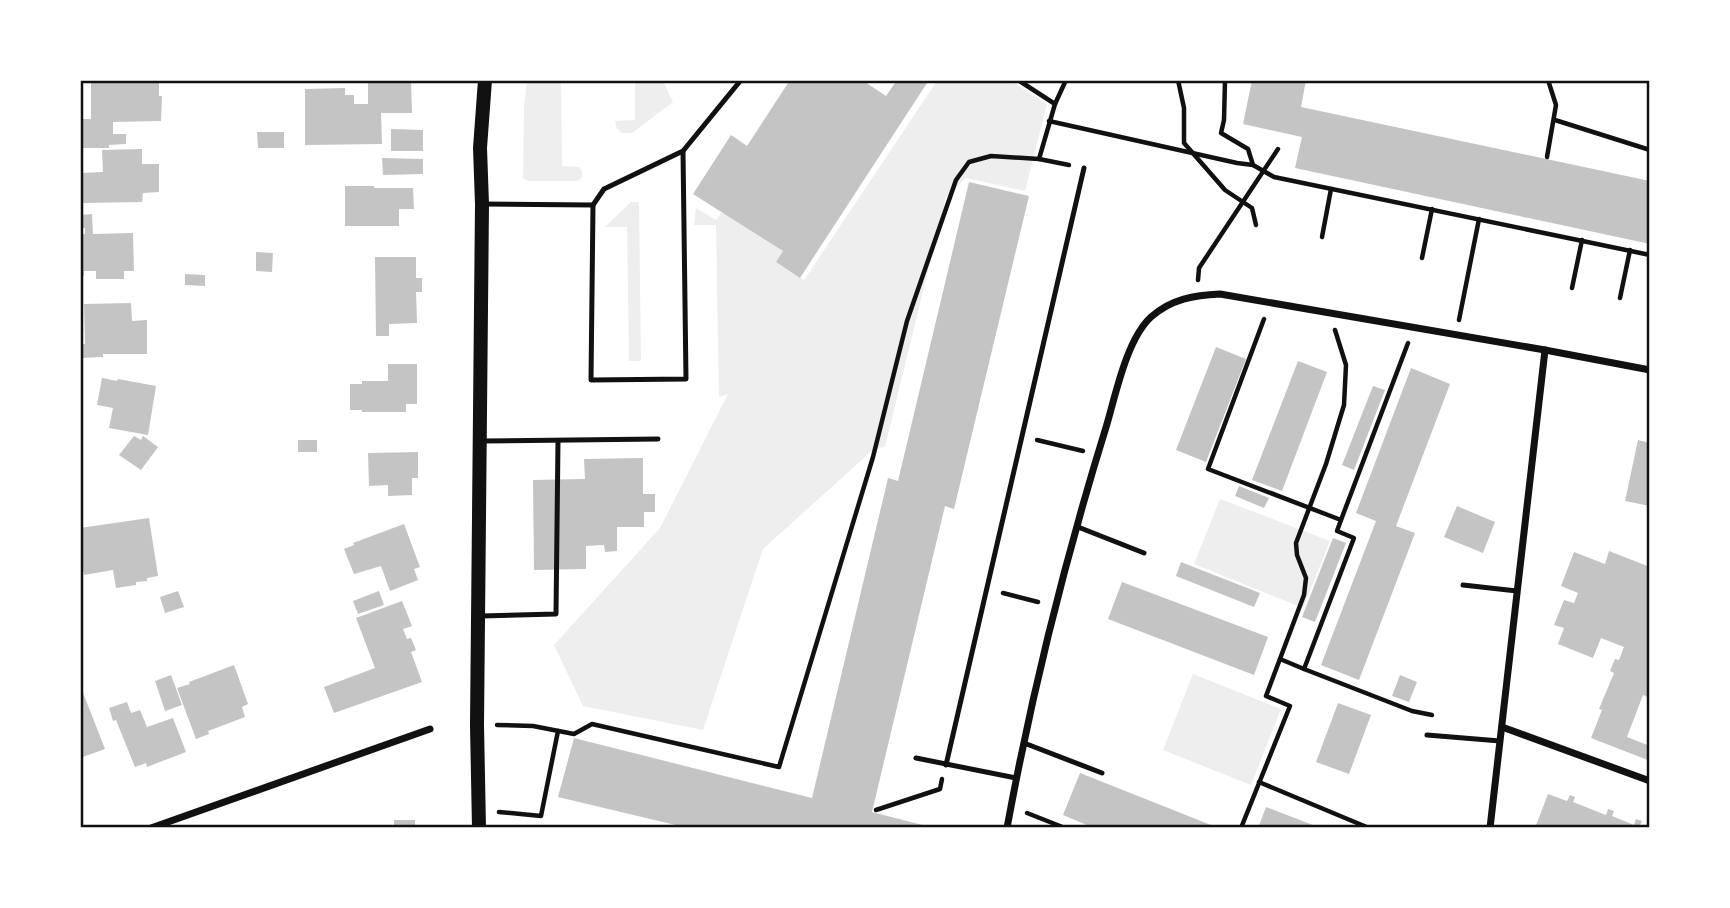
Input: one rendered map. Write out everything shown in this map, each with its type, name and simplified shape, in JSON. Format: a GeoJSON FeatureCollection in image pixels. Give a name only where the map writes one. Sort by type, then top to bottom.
{"type":"FeatureCollection","features":[{"type":"Feature","properties":{"kind":"main road"},"geometry":{"type":"LineString","coordinates":[[479,828],[477,725],[480,148],[485,80]]}},
{"type":"Feature","properties":{"kind":"street"},"geometry":{"type":"LineString","coordinates":[[1007,828],[1056,607],[1097,454],[1135,339],[1151,317],[1172,303],[1197,295],[1220,294],[1650,370]]}},
{"type":"Feature","properties":{"kind":"street"},"geometry":{"type":"LineString","coordinates":[[1490,828],[1545,350]]}},
{"type":"Feature","properties":{"kind":"street"},"geometry":{"type":"LineString","coordinates":[[1502,727],[1650,781]]}},
{"type":"Feature","properties":{"kind":"street"},"geometry":{"type":"LineString","coordinates":[[151,828],[430,729]]}},
{"type":"Feature","properties":{"kind":"lane"},"geometry":{"type":"LineString","coordinates":[[683,152],[686,379],[591,380],[593,205],[604,189],[683,152],[741,80]]}},
{"type":"Feature","properties":{"kind":"lane"},"geometry":{"type":"LineString","coordinates":[[946,765],[1084,168]]}},
{"type":"Feature","properties":{"kind":"lane"},"geometry":{"type":"LineString","coordinates":[[481,204],[593,205]]}},
{"type":"Feature","properties":{"kind":"lane"},"geometry":{"type":"LineString","coordinates":[[478,441],[658,439]]}},
{"type":"Feature","properties":{"kind":"lane"},"geometry":{"type":"LineString","coordinates":[[478,616],[556,614],[558,441]]}},
{"type":"Feature","properties":{"kind":"lane"},"geometry":{"type":"LineString","coordinates":[[1078,527],[1144,553]]}},
{"type":"Feature","properties":{"kind":"lane"},"geometry":{"type":"LineString","coordinates":[[1463,584],[1517,591]]}},
{"type":"Feature","properties":{"kind":"lane"},"geometry":{"type":"LineString","coordinates":[[1427,735],[1500,741]]}},
{"type":"Feature","properties":{"kind":"lane"},"geometry":{"type":"LineString","coordinates":[[1024,743],[1102,773]]}},
{"type":"Feature","properties":{"kind":"lane"},"geometry":{"type":"LineString","coordinates":[[916,758],[1016,778]]}},
{"type":"Feature","properties":{"kind":"path"},"geometry":{"type":"LineString","coordinates":[[1018,80],[1055,104]]}},
{"type":"Feature","properties":{"kind":"path"},"geometry":{"type":"LineString","coordinates":[[1040,159],[1049,121],[1066,80]]}},
{"type":"Feature","properties":{"kind":"path"},"geometry":{"type":"LineString","coordinates":[[1178,80],[1184,108],[1184,143],[1225,190],[1252,208],[1256,225]]}},
{"type":"Feature","properties":{"kind":"path"},"geometry":{"type":"LineString","coordinates":[[1225,80],[1221,133],[1248,149],[1253,165]]}},
{"type":"Feature","properties":{"kind":"path"},"geometry":{"type":"LineString","coordinates":[[1547,157],[1556,105],[1548,80]]}},
{"type":"Feature","properties":{"kind":"path"},"geometry":{"type":"LineString","coordinates":[[1555,120],[1650,150]]}},
{"type":"Feature","properties":{"kind":"path"},"geometry":{"type":"LineString","coordinates":[[1049,121],[1253,165],[1274,177],[1650,254]]}},
{"type":"Feature","properties":{"kind":"path"},"geometry":{"type":"LineString","coordinates":[[1197,295],[1199,268],[1278,149]]}},
{"type":"Feature","properties":{"kind":"path"},"geometry":{"type":"LineString","coordinates":[[477,725],[533,726],[574,734],[592,724],[779,767],[873,457],[907,321],[956,180],[969,162],[991,156],[1040,159],[1084,168]]}},
{"type":"Feature","properties":{"kind":"path"},"geometry":{"type":"LineString","coordinates":[[1322,237],[1331,189]]}},
{"type":"Feature","properties":{"kind":"path"},"geometry":{"type":"LineString","coordinates":[[1422,258],[1432,209]]}},
{"type":"Feature","properties":{"kind":"path"},"geometry":{"type":"LineString","coordinates":[[1463,304],[1479,219]]}},
{"type":"Feature","properties":{"kind":"path"},"geometry":{"type":"LineString","coordinates":[[1572,288],[1582,240]]}},
{"type":"Feature","properties":{"kind":"path"},"geometry":{"type":"LineString","coordinates":[[1620,298],[1630,250]]}},
{"type":"Feature","properties":{"kind":"path"},"geometry":{"type":"LineString","coordinates":[[1270,302],[1208,470],[1341,520]]}},
{"type":"Feature","properties":{"kind":"path"},"geometry":{"type":"LineString","coordinates":[[1241,828],[1290,706],[1266,696],[1304,595],[1306,578],[1297,555],[1296,543],[1326,464],[1344,405],[1346,365],[1330,313]]}},
{"type":"Feature","properties":{"kind":"path"},"geometry":{"type":"LineString","coordinates":[[1304,669],[1354,538],[1337,531],[1415,327]]}},
{"type":"Feature","properties":{"kind":"path"},"geometry":{"type":"LineString","coordinates":[[1022,436],[1097,454]]}},
{"type":"Feature","properties":{"kind":"path"},"geometry":{"type":"LineString","coordinates":[[986,589],[1056,607]]}},
{"type":"Feature","properties":{"kind":"path"},"geometry":{"type":"LineString","coordinates":[[1280,659],[1412,711],[1432,715]]}},
{"type":"Feature","properties":{"kind":"path"},"geometry":{"type":"LineString","coordinates":[[479,810],[541,816],[558,731]]}},
{"type":"Feature","properties":{"kind":"path"},"geometry":{"type":"LineString","coordinates":[[876,810],[940,789],[946,765]]}},
{"type":"Feature","properties":{"kind":"path"},"geometry":{"type":"LineString","coordinates":[[1259,782],[1369,828]]}},
{"type":"Feature","properties":{"kind":"path"},"geometry":{"type":"LineString","coordinates":[[1011,806],[1065,828]]}},
{"type":"Feature","properties":{"kind":"shaded area"},"geometry":{"type":"Polygon","coordinates":[[[527,81],[561,81],[562,166],[579,167],[582,177],[578,181],[528,181],[523,178],[527,81]]]}},
{"type":"Feature","properties":{"kind":"shaded area"},"geometry":{"type":"Polygon","coordinates":[[[635,81],[663,81],[673,102],[632,133],[622,133],[616,127],[615,121],[635,120],[635,81]]]}},
{"type":"Feature","properties":{"kind":"shaded area"},"geometry":{"type":"Polygon","coordinates":[[[937,81],[1011,81],[1047,104],[1025,191],[966,178],[946,197],[885,447],[875,448],[763,549],[703,730],[583,706],[554,645],[660,528],[728,394],[719,397],[716,225],[694,225],[696,208],[716,220],[722,212],[783,251],[776,262],[804,280],[937,81]]]}},
{"type":"Feature","properties":{"kind":"shaded area"},"geometry":{"type":"Polygon","coordinates":[[[631,202],[639,202],[641,361],[629,361],[627,227],[605,227],[631,202]]]}},
{"type":"Feature","properties":{"kind":"shaded area"},"geometry":{"type":"Polygon","coordinates":[[[1220,499],[1330,541],[1303,608],[1194,564],[1220,499]]]}},
{"type":"Feature","properties":{"kind":"shaded area"},"geometry":{"type":"Polygon","coordinates":[[[1193,674],[1281,709],[1251,785],[1163,750],[1193,674]]]}},
{"type":"Feature","properties":{"kind":"building"},"geometry":{"type":"Polygon","coordinates":[[[91,80],[159,80],[159,96],[162,96],[161,121],[113,122],[113,134],[126,134],[126,144],[109,145],[109,148],[81,148],[81,119],[91,119],[91,80]]]}},
{"type":"Feature","properties":{"kind":"building"},"geometry":{"type":"Polygon","coordinates":[[[368,80],[411,80],[412,113],[381,113],[382,144],[305,145],[305,89],[345,88],[345,95],[354,95],[354,104],[368,104],[368,80]]]}},
{"type":"Feature","properties":{"kind":"building"},"geometry":{"type":"Polygon","coordinates":[[[790,80],[862,80],[886,96],[897,80],[929,80],[800,278],[776,262],[783,251],[693,194],[731,135],[747,146],[790,80]]]}},
{"type":"Feature","properties":{"kind":"building"},"geometry":{"type":"Polygon","coordinates":[[[1252,80],[1306,80],[1301,107],[1650,181],[1650,244],[1295,168],[1302,137],[1243,124],[1252,80]]]}},
{"type":"Feature","properties":{"kind":"building"},"geometry":{"type":"Polygon","coordinates":[[[391,129],[423,130],[423,151],[391,151],[391,129]]]}},
{"type":"Feature","properties":{"kind":"building"},"geometry":{"type":"Polygon","coordinates":[[[257,132],[284,132],[284,148],[258,148],[257,132]]]}},
{"type":"Feature","properties":{"kind":"building"},"geometry":{"type":"Polygon","coordinates":[[[142,149],[142,164],[159,164],[159,192],[143,193],[142,202],[80,203],[80,173],[103,172],[102,150],[142,149]]]}},
{"type":"Feature","properties":{"kind":"building"},"geometry":{"type":"Polygon","coordinates":[[[382,158],[423,159],[423,174],[383,175],[382,158]]]}},
{"type":"Feature","properties":{"kind":"building"},"geometry":{"type":"Polygon","coordinates":[[[969,182],[1029,196],[954,509],[945,506],[872,812],[934,828],[688,828],[558,797],[574,738],[812,798],[888,478],[898,481],[969,182]]]}},
{"type":"Feature","properties":{"kind":"building"},"geometry":{"type":"Polygon","coordinates":[[[345,186],[413,188],[414,209],[399,209],[399,226],[345,226],[345,186]]]}},
{"type":"Feature","properties":{"kind":"building"},"geometry":{"type":"Polygon","coordinates":[[[92,214],[93,234],[133,233],[134,271],[124,271],[124,279],[96,279],[96,271],[84,271],[84,276],[80,276],[80,234],[85,234],[85,228],[80,228],[80,215],[92,214]]]}},
{"type":"Feature","properties":{"kind":"building"},"geometry":{"type":"Polygon","coordinates":[[[256,252],[273,253],[272,272],[256,271],[256,252]]]}},
{"type":"Feature","properties":{"kind":"building"},"geometry":{"type":"Polygon","coordinates":[[[375,257],[416,257],[416,278],[422,278],[422,292],[416,292],[417,323],[389,324],[389,336],[376,336],[375,257]]]}},
{"type":"Feature","properties":{"kind":"building"},"geometry":{"type":"Polygon","coordinates":[[[185,274],[205,275],[205,286],[185,285],[185,274]]]}},
{"type":"Feature","properties":{"kind":"building"},"geometry":{"type":"Polygon","coordinates":[[[131,303],[132,321],[147,320],[147,354],[103,354],[103,357],[80,358],[80,344],[85,344],[84,304],[131,303]]]}},
{"type":"Feature","properties":{"kind":"building"},"geometry":{"type":"Polygon","coordinates":[[[1216,347],[1246,359],[1206,462],[1176,450],[1216,347]]]}},
{"type":"Feature","properties":{"kind":"building"},"geometry":{"type":"Polygon","coordinates":[[[1298,361],[1327,372],[1282,491],[1252,480],[1298,361]]]}},
{"type":"Feature","properties":{"kind":"building"},"geometry":{"type":"Polygon","coordinates":[[[388,364],[417,364],[417,404],[406,404],[406,412],[350,410],[350,384],[388,381],[388,364]]]}},
{"type":"Feature","properties":{"kind":"building"},"geometry":{"type":"Polygon","coordinates":[[[1411,368],[1450,384],[1396,526],[1415,533],[1359,680],[1321,665],[1376,521],[1356,513],[1411,368]]]}},
{"type":"Feature","properties":{"kind":"building"},"geometry":{"type":"Polygon","coordinates":[[[102,378],[156,386],[148,435],[109,428],[113,408],[97,405],[102,378]]]}},
{"type":"Feature","properties":{"kind":"building"},"geometry":{"type":"Polygon","coordinates":[[[1373,386],[1385,390],[1354,470],[1342,465],[1373,386]]]}},
{"type":"Feature","properties":{"kind":"building"},"geometry":{"type":"Polygon","coordinates":[[[134,436],[141,440],[143,436],[158,447],[141,470],[119,455],[134,436]]]}},
{"type":"Feature","properties":{"kind":"building"},"geometry":{"type":"Polygon","coordinates":[[[298,440],[317,440],[317,452],[298,452],[298,440]]]}},
{"type":"Feature","properties":{"kind":"building"},"geometry":{"type":"Polygon","coordinates":[[[1638,440],[1650,443],[1650,506],[1625,501],[1638,440]]]}},
{"type":"Feature","properties":{"kind":"building"},"geometry":{"type":"Polygon","coordinates":[[[418,452],[418,478],[412,478],[412,495],[388,496],[388,485],[369,486],[368,453],[418,452]]]}},
{"type":"Feature","properties":{"kind":"building"},"geometry":{"type":"Polygon","coordinates":[[[643,458],[643,494],[655,494],[655,512],[644,512],[644,527],[617,527],[617,551],[605,552],[604,545],[586,546],[586,569],[534,570],[533,480],[585,479],[584,459],[643,458]]]}},
{"type":"Feature","properties":{"kind":"building"},"geometry":{"type":"Polygon","coordinates":[[[1239,486],[1269,498],[1264,508],[1235,496],[1239,486]]]}},
{"type":"Feature","properties":{"kind":"building"},"geometry":{"type":"Polygon","coordinates":[[[1457,506],[1495,522],[1483,553],[1444,537],[1457,506]]]}},
{"type":"Feature","properties":{"kind":"building"},"geometry":{"type":"Polygon","coordinates":[[[149,518],[158,576],[136,582],[136,585],[116,588],[113,570],[84,575],[80,528],[149,518]]]}},
{"type":"Feature","properties":{"kind":"building"},"geometry":{"type":"Polygon","coordinates":[[[404,524],[420,567],[414,569],[418,580],[390,591],[381,566],[354,574],[344,549],[404,524]]]}},
{"type":"Feature","properties":{"kind":"building"},"geometry":{"type":"Polygon","coordinates":[[[1333,538],[1346,543],[1315,622],[1302,617],[1333,538]]]}},
{"type":"Feature","properties":{"kind":"building"},"geometry":{"type":"Polygon","coordinates":[[[1609,551],[1650,567],[1650,698],[1643,695],[1627,737],[1650,746],[1650,761],[1591,738],[1602,710],[1599,709],[1614,673],[1610,671],[1615,659],[1619,660],[1624,647],[1601,638],[1593,658],[1558,644],[1564,628],[1554,625],[1564,600],[1574,603],[1578,593],[1561,586],[1574,552],[1605,564],[1609,551]]]}},
{"type":"Feature","properties":{"kind":"building"},"geometry":{"type":"Polygon","coordinates":[[[1181,562],[1260,593],[1254,607],[1176,576],[1181,562]]]}},
{"type":"Feature","properties":{"kind":"building"},"geometry":{"type":"Polygon","coordinates":[[[1122,582],[1268,637],[1254,675],[1108,619],[1122,582]]]}},
{"type":"Feature","properties":{"kind":"building"},"geometry":{"type":"Polygon","coordinates":[[[178,591],[184,607],[165,613],[160,597],[178,591]]]}},
{"type":"Feature","properties":{"kind":"building"},"geometry":{"type":"Polygon","coordinates":[[[379,591],[384,605],[358,614],[353,601],[379,591]]]}},
{"type":"Feature","properties":{"kind":"building"},"geometry":{"type":"Polygon","coordinates":[[[402,601],[412,626],[403,629],[416,650],[411,652],[422,682],[334,713],[324,687],[375,668],[356,618],[402,601]]]}},
{"type":"Feature","properties":{"kind":"building"},"geometry":{"type":"Polygon","coordinates":[[[234,665],[248,704],[242,707],[245,717],[208,731],[209,734],[196,739],[177,688],[234,665]]]}},
{"type":"Feature","properties":{"kind":"building"},"geometry":{"type":"Polygon","coordinates":[[[171,675],[182,705],[165,711],[155,681],[171,675]]]}},
{"type":"Feature","properties":{"kind":"building"},"geometry":{"type":"Polygon","coordinates":[[[1400,675],[1417,682],[1409,702],[1392,696],[1400,675]]]}},
{"type":"Feature","properties":{"kind":"building"},"geometry":{"type":"Polygon","coordinates":[[[80,685],[105,749],[80,758],[80,685]]]}},
{"type":"Feature","properties":{"kind":"building"},"geometry":{"type":"Polygon","coordinates":[[[127,702],[131,713],[140,710],[147,727],[173,718],[186,752],[147,767],[146,763],[135,767],[109,708],[127,702]]]}},
{"type":"Feature","properties":{"kind":"building"},"geometry":{"type":"Polygon","coordinates":[[[1338,703],[1371,715],[1349,774],[1316,762],[1338,703]]]}},
{"type":"Feature","properties":{"kind":"building"},"geometry":{"type":"Polygon","coordinates":[[[1080,773],[1216,828],[1094,828],[1063,815],[1080,773]]]}},
{"type":"Feature","properties":{"kind":"building"},"geometry":{"type":"Polygon","coordinates":[[[1548,794],[1567,801],[1570,795],[1575,797],[1573,802],[1606,815],[1608,809],[1614,811],[1612,816],[1634,825],[1636,819],[1642,821],[1639,828],[1535,828],[1548,794]]]}},
{"type":"Feature","properties":{"kind":"building"},"geometry":{"type":"Polygon","coordinates":[[[1266,807],[1318,827],[1318,828],[1258,828],[1266,807]]]}},
{"type":"Feature","properties":{"kind":"building"},"geometry":{"type":"Polygon","coordinates":[[[394,820],[415,820],[415,828],[394,828],[394,820]]]}}]}
